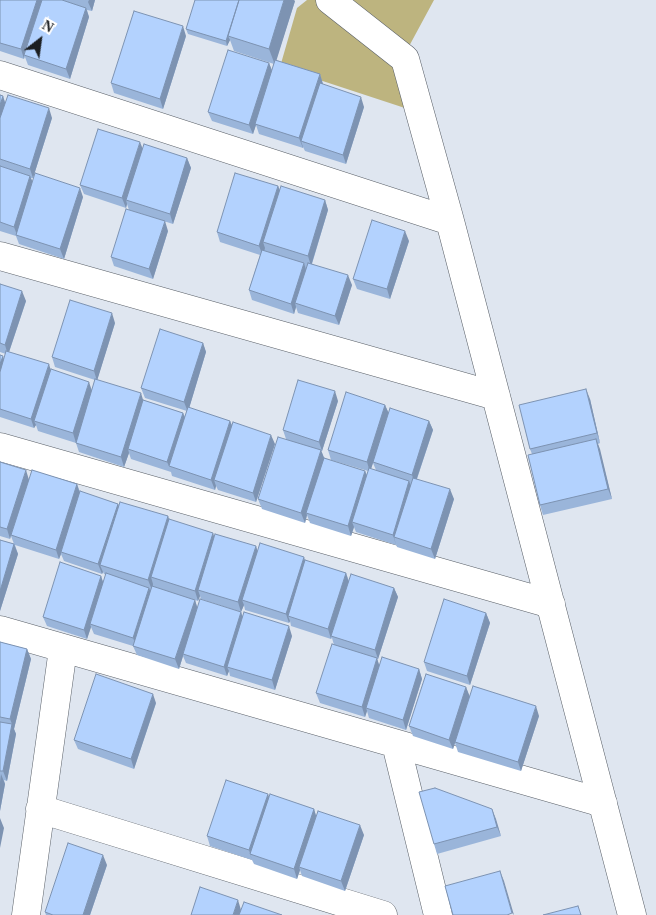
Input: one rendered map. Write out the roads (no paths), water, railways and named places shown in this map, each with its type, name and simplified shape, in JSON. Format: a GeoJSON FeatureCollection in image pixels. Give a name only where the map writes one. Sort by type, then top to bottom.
{"type":"FeatureCollection","features":[{"type":"Feature","properties":{"kind":"street"},"geometry":{"type":"LineString","coordinates":[[330,0],[405,59],[450,220],[632,915]]}},
{"type":"Feature","properties":{"kind":"street"},"geometry":{"type":"LineString","coordinates":[[0,75],[450,220]]}},
{"type":"Feature","properties":{"kind":"street"},"geometry":{"type":"LineString","coordinates":[[0,256],[496,396]]}},
{"type":"Feature","properties":{"kind":"street"},"geometry":{"type":"LineString","coordinates":[[0,447],[551,604]]}},
{"type":"Feature","properties":{"kind":"street"},"geometry":{"type":"LineString","coordinates":[[0,630],[603,803]]}},
{"type":"Feature","properties":{"kind":"street"},"geometry":{"type":"LineString","coordinates":[[26,915],[63,649]]}},
{"type":"Feature","properties":{"kind":"street"},"geometry":{"type":"LineString","coordinates":[[396,744],[438,915]]}},
{"type":"Feature","properties":{"kind":"street"},"geometry":{"type":"LineString","coordinates":[[40,809],[383,915]]}}]}
